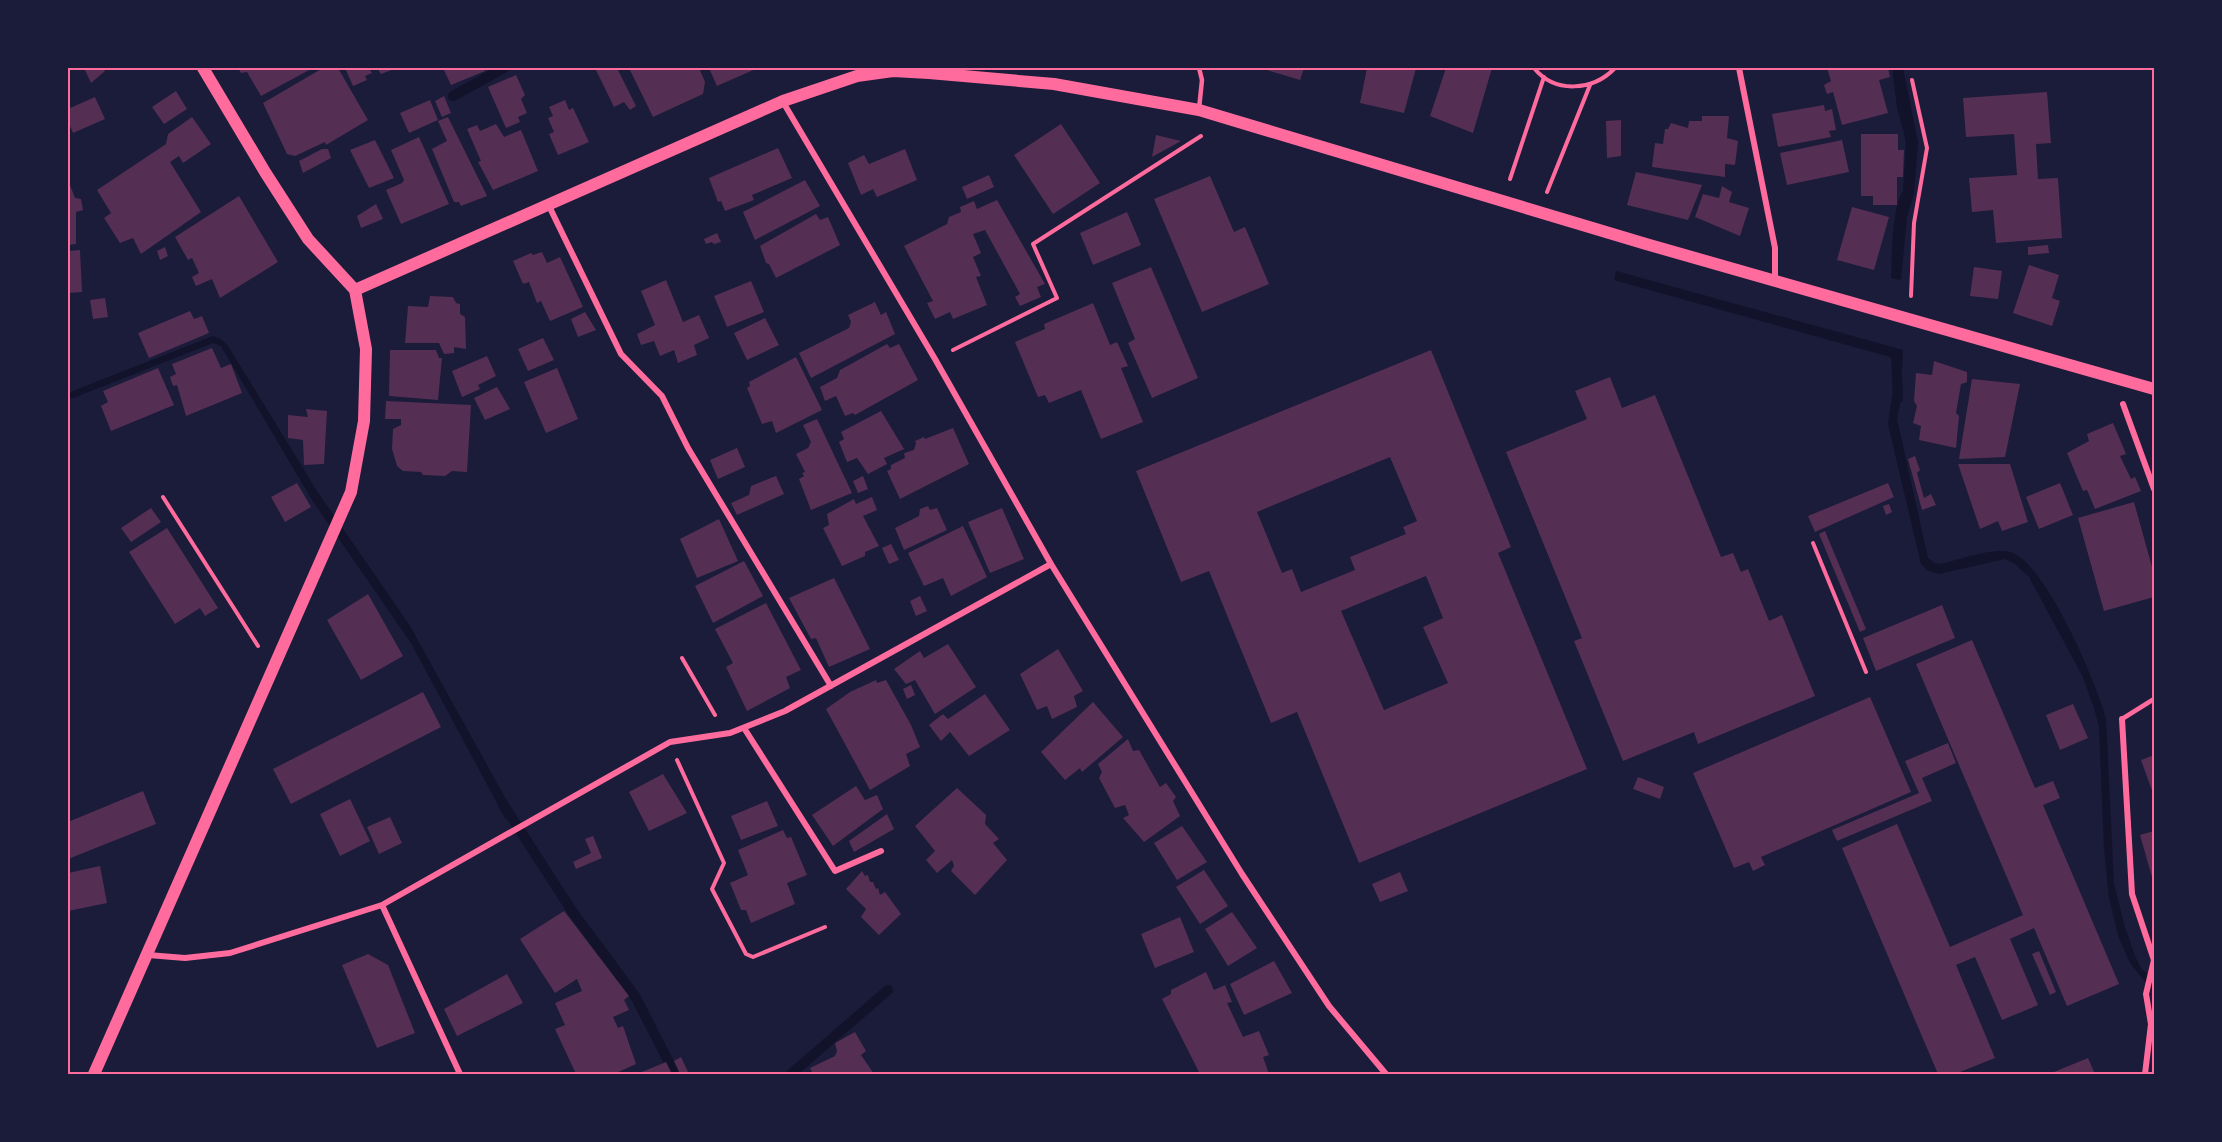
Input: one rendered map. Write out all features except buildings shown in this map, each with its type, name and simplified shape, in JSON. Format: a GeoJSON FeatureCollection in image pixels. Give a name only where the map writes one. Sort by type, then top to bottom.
{"type":"FeatureCollection","features":[{"type":"Feature","properties":{"kind":"main road"},"geometry":{"type":"LineString","coordinates":[[94,1074],[351,492],[364,421],[366,348],[355,290],[308,239],[202,68]]}},
{"type":"Feature","properties":{"kind":"main road"},"geometry":{"type":"LineString","coordinates":[[355,290],[783,101],[856,76],[893,71],[1054,84],[1199,110],[1502,201],[2154,389]]}},
{"type":"Feature","properties":{"kind":"street"},"geometry":{"type":"LineString","coordinates":[[1739,68],[1775,248],[1775,280]]}},
{"type":"Feature","properties":{"kind":"street"},"geometry":{"type":"LineString","coordinates":[[783,101],[935,359],[1051,564],[1242,874],[1329,1006],[1386,1074]]}},
{"type":"Feature","properties":{"kind":"street"},"geometry":{"type":"LineString","coordinates":[[549,206],[621,354],[662,396],[688,448],[831,686]]}},
{"type":"Feature","properties":{"kind":"street"},"geometry":{"type":"LineString","coordinates":[[2123,404],[2154,489]]}},
{"type":"Feature","properties":{"kind":"street"},"geometry":{"type":"LineString","coordinates":[[148,955],[185,958],[230,953],[382,905],[670,742],[727,734],[785,711],[1051,564]]}},
{"type":"Feature","properties":{"kind":"street"},"geometry":{"type":"LineString","coordinates":[[2122,719],[2132,894],[2154,960],[2146,994],[2151,1024],[2145,1074]]}},
{"type":"Feature","properties":{"kind":"street"},"geometry":{"type":"LineString","coordinates":[[744,728],[835,871],[881,851]]}},
{"type":"Feature","properties":{"kind":"street"},"geometry":{"type":"LineString","coordinates":[[382,905],[460,1074]]}},
{"type":"Feature","properties":{"kind":"lane"},"geometry":{"type":"LineString","coordinates":[[1199,68],[1202,80],[1199,110]]}},
{"type":"Feature","properties":{"kind":"lane"},"geometry":{"type":"LineString","coordinates":[[2122,719],[2154,699]]}},
{"type":"Feature","properties":{"kind":"path"},"geometry":{"type":"LineString","coordinates":[[1534,68],[1554,83],[1572,87],[1590,85],[1615,68]]}},
{"type":"Feature","properties":{"kind":"path"},"geometry":{"type":"LineString","coordinates":[[1502,201],[1544,77]]}},
{"type":"Feature","properties":{"kind":"path"},"geometry":{"type":"LineString","coordinates":[[1911,297],[1914,222],[1928,148],[1912,80]]}},
{"type":"Feature","properties":{"kind":"path"},"geometry":{"type":"LineString","coordinates":[[1549,186],[1590,85]]}},
{"type":"Feature","properties":{"kind":"path"},"geometry":{"type":"LineString","coordinates":[[935,359],[1057,298],[1033,244],[1201,136]]}},
{"type":"Feature","properties":{"kind":"path"},"geometry":{"type":"LineString","coordinates":[[163,497],[260,649]]}},
{"type":"Feature","properties":{"kind":"path"},"geometry":{"type":"LineString","coordinates":[[1813,543],[1866,672]]}},
{"type":"Feature","properties":{"kind":"path"},"geometry":{"type":"LineString","coordinates":[[682,658],[727,734]]}},
{"type":"Feature","properties":{"kind":"path"},"geometry":{"type":"LineString","coordinates":[[670,742],[724,863],[712,889],[747,954],[753,957],[825,927]]}},
{"type":"Feature","properties":{"kind":"shaded area"},"geometry":{"type":"Polygon","coordinates":[[[1892,68],[1903,68],[1918,142],[1914,194],[1907,217],[1901,280],[1891,278],[1892,245],[1899,198],[1903,191],[1906,142],[1897,107],[1892,68]]]}},
{"type":"Feature","properties":{"kind":"shaded area"},"geometry":{"type":"Polygon","coordinates":[[[1616,271],[1903,350],[1902,369],[1894,367],[1894,358],[1614,280],[1616,271]]]}},
{"type":"Feature","properties":{"kind":"shaded area"},"geometry":{"type":"Polygon","coordinates":[[[213,336],[221,339],[228,346],[317,491],[410,626],[513,812],[505,818],[411,643],[312,500],[221,346],[213,343],[68,400],[68,393],[213,336]]]}},
{"type":"Feature","properties":{"kind":"shaded area"},"geometry":{"type":"Polygon","coordinates":[[[1894,384],[1903,387],[1897,419],[1928,558],[1941,564],[1988,552],[2013,553],[2026,562],[2040,579],[2055,602],[2081,654],[2106,719],[2114,884],[2135,956],[2141,968],[2154,981],[2154,993],[2130,963],[2119,938],[2109,898],[2104,848],[2099,726],[2083,677],[2029,577],[2015,564],[2005,559],[1939,574],[1927,570],[1921,564],[1888,424],[1894,384]]]}},
{"type":"Feature","properties":{"kind":"waterway"},"geometry":{"type":"LineString","coordinates":[[453,96],[504,68]]}},
{"type":"Feature","properties":{"kind":"waterway"},"geometry":{"type":"LineString","coordinates":[[1896,355],[1898,398]]}},
{"type":"Feature","properties":{"kind":"waterway"},"geometry":{"type":"LineString","coordinates":[[503,804],[572,911],[635,996],[675,1074]]}},
{"type":"Feature","properties":{"kind":"waterway"},"geometry":{"type":"LineString","coordinates":[[791,1074],[888,990]]}}]}
